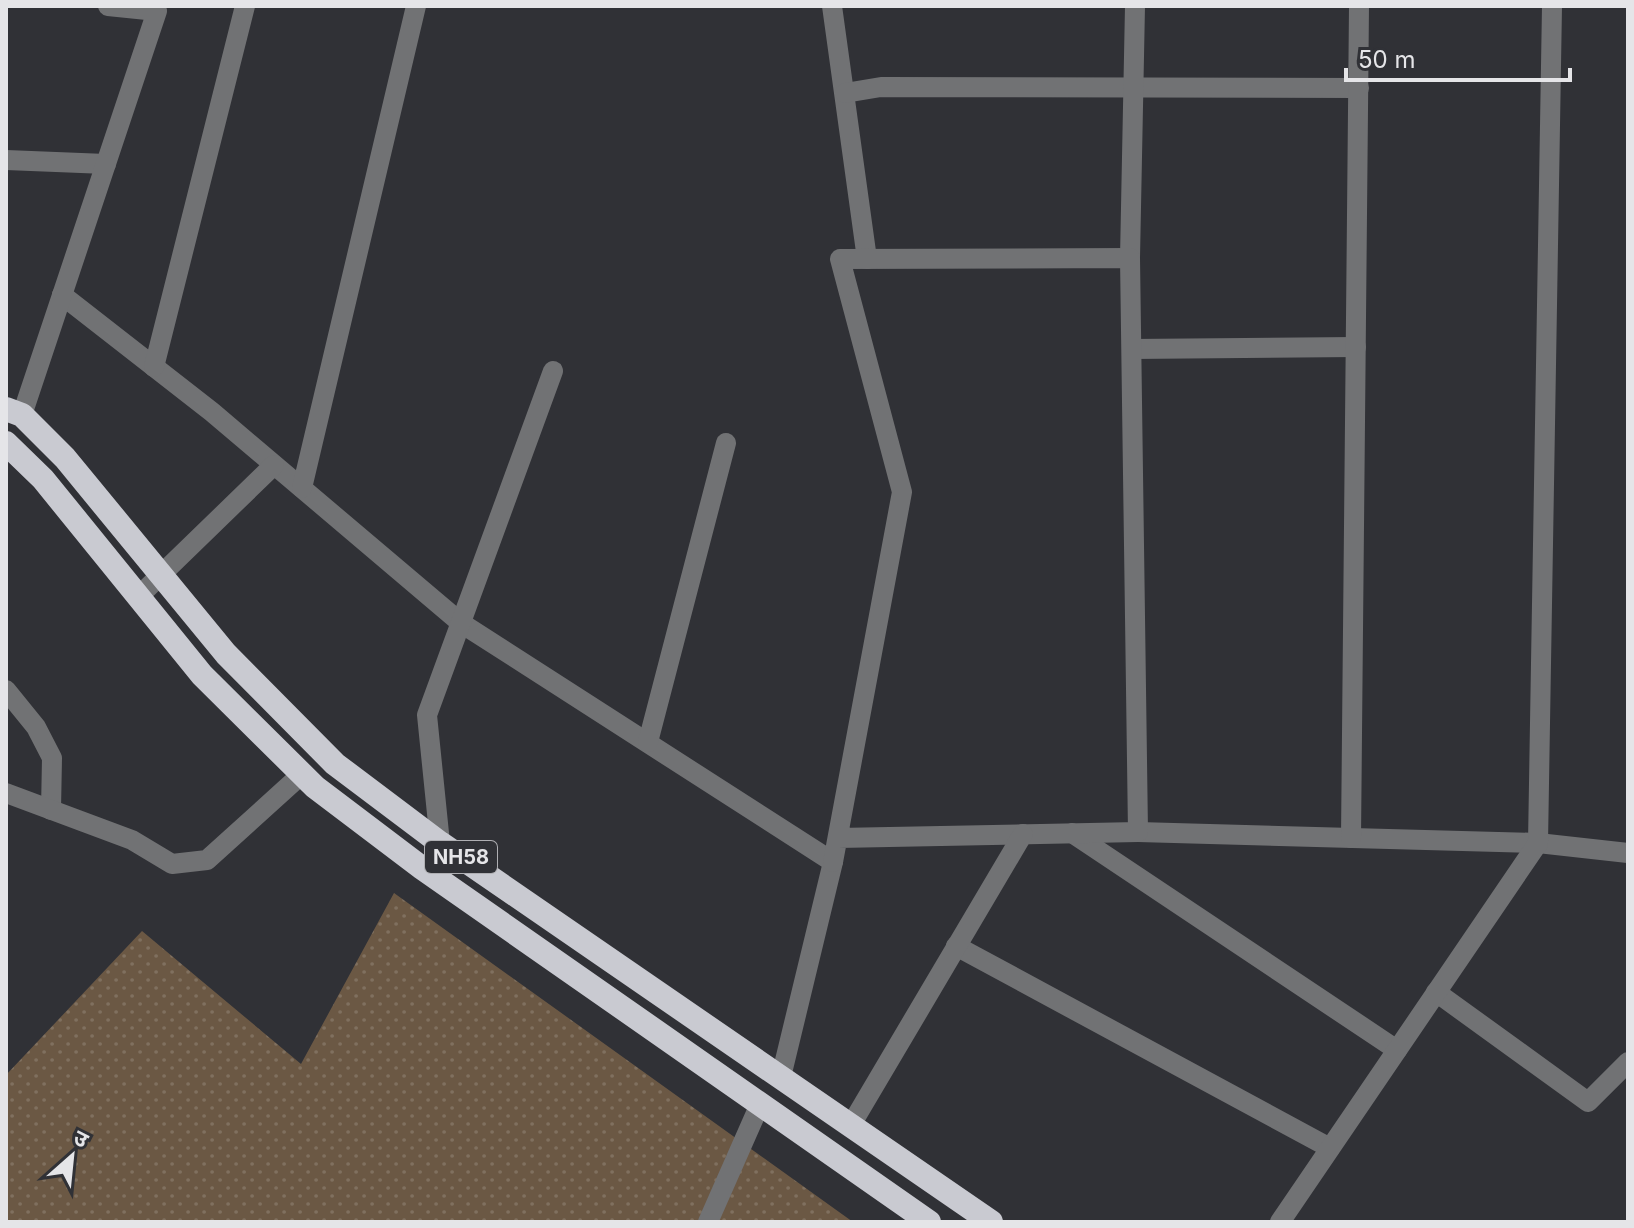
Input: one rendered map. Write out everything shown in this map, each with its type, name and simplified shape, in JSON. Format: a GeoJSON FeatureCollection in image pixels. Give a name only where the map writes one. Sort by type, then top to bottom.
{"type":"FeatureCollection","features":[{"type":"Feature","properties":{"kind":"highway","name":"NH58"},"geometry":{"type":"LineString","coordinates":[[14,412],[65,458],[226,654],[335,764],[440,843],[991,1222]]}},
{"type":"Feature","properties":{"kind":"highway","name":"NH58"},"geometry":{"type":"LineString","coordinates":[[6,443],[43,479],[202,675],[302,774],[422,868],[929,1222]]}},
{"type":"Feature","properties":{"kind":"street"},"geometry":{"type":"LineString","coordinates":[[14,412],[62,295],[157,11],[108,6]]}},
{"type":"Feature","properties":{"kind":"street"},"geometry":{"type":"LineString","coordinates":[[154,367],[245,6]]}},
{"type":"Feature","properties":{"kind":"street"},"geometry":{"type":"LineString","coordinates":[[302,488],[416,6]]}},
{"type":"Feature","properties":{"kind":"street"},"geometry":{"type":"LineString","coordinates":[[832,6],[867,259]]}},
{"type":"Feature","properties":{"kind":"street"},"geometry":{"type":"LineString","coordinates":[[1135,6],[1130,258],[1138,832]]}},
{"type":"Feature","properties":{"kind":"street"},"geometry":{"type":"LineString","coordinates":[[1351,838],[1359,6]]}},
{"type":"Feature","properties":{"kind":"street"},"geometry":{"type":"LineString","coordinates":[[1280,1222],[1538,843],[1552,6]]}},
{"type":"Feature","properties":{"kind":"street"},"geometry":{"type":"LineString","coordinates":[[845,93],[881,87],[1133,90],[1359,88]]}},
{"type":"Feature","properties":{"kind":"street"},"geometry":{"type":"LineString","coordinates":[[6,160],[106,164]]}},
{"type":"Feature","properties":{"kind":"street"},"geometry":{"type":"LineString","coordinates":[[781,1077],[838,838],[902,492],[840,259],[1130,258]]}},
{"type":"Feature","properties":{"kind":"street"},"geometry":{"type":"LineString","coordinates":[[62,295],[302,488],[461,623],[833,862]]}},
{"type":"Feature","properties":{"kind":"street"},"geometry":{"type":"LineString","coordinates":[[1132,349],[1356,347]]}},
{"type":"Feature","properties":{"kind":"street"},"geometry":{"type":"LineString","coordinates":[[440,843],[427,715],[553,371]]}},
{"type":"Feature","properties":{"kind":"street"},"geometry":{"type":"LineString","coordinates":[[648,742],[726,443]]}},
{"type":"Feature","properties":{"kind":"street"},"geometry":{"type":"LineString","coordinates":[[138,597],[274,465]]}},
{"type":"Feature","properties":{"kind":"street"},"geometry":{"type":"LineString","coordinates":[[6,690],[36,727],[52,758],[51,810]]}},
{"type":"Feature","properties":{"kind":"street"},"geometry":{"type":"LineString","coordinates":[[6,793],[132,840],[172,864],[207,860],[302,774]]}},
{"type":"Feature","properties":{"kind":"street"},"geometry":{"type":"LineString","coordinates":[[838,838],[1138,832],[1538,843],[1628,853]]}},
{"type":"Feature","properties":{"kind":"street"},"geometry":{"type":"LineString","coordinates":[[1072,833],[1397,1050]]}},
{"type":"Feature","properties":{"kind":"street"},"geometry":{"type":"LineString","coordinates":[[851,1125],[1023,834]]}},
{"type":"Feature","properties":{"kind":"street"},"geometry":{"type":"LineString","coordinates":[[956,946],[1330,1148]]}},
{"type":"Feature","properties":{"kind":"street"},"geometry":{"type":"LineString","coordinates":[[1436,992],[1588,1102],[1628,1062]]}},
{"type":"Feature","properties":{"kind":"street"},"geometry":{"type":"LineString","coordinates":[[708,1222],[760,1104]]}},
{"type":"Feature","properties":{"kind":"shaded area"},"geometry":{"type":"Polygon","coordinates":[[[394,893],[853,1222],[6,1222],[6,1075],[142,931],[301,1064],[394,893]]]}}]}
